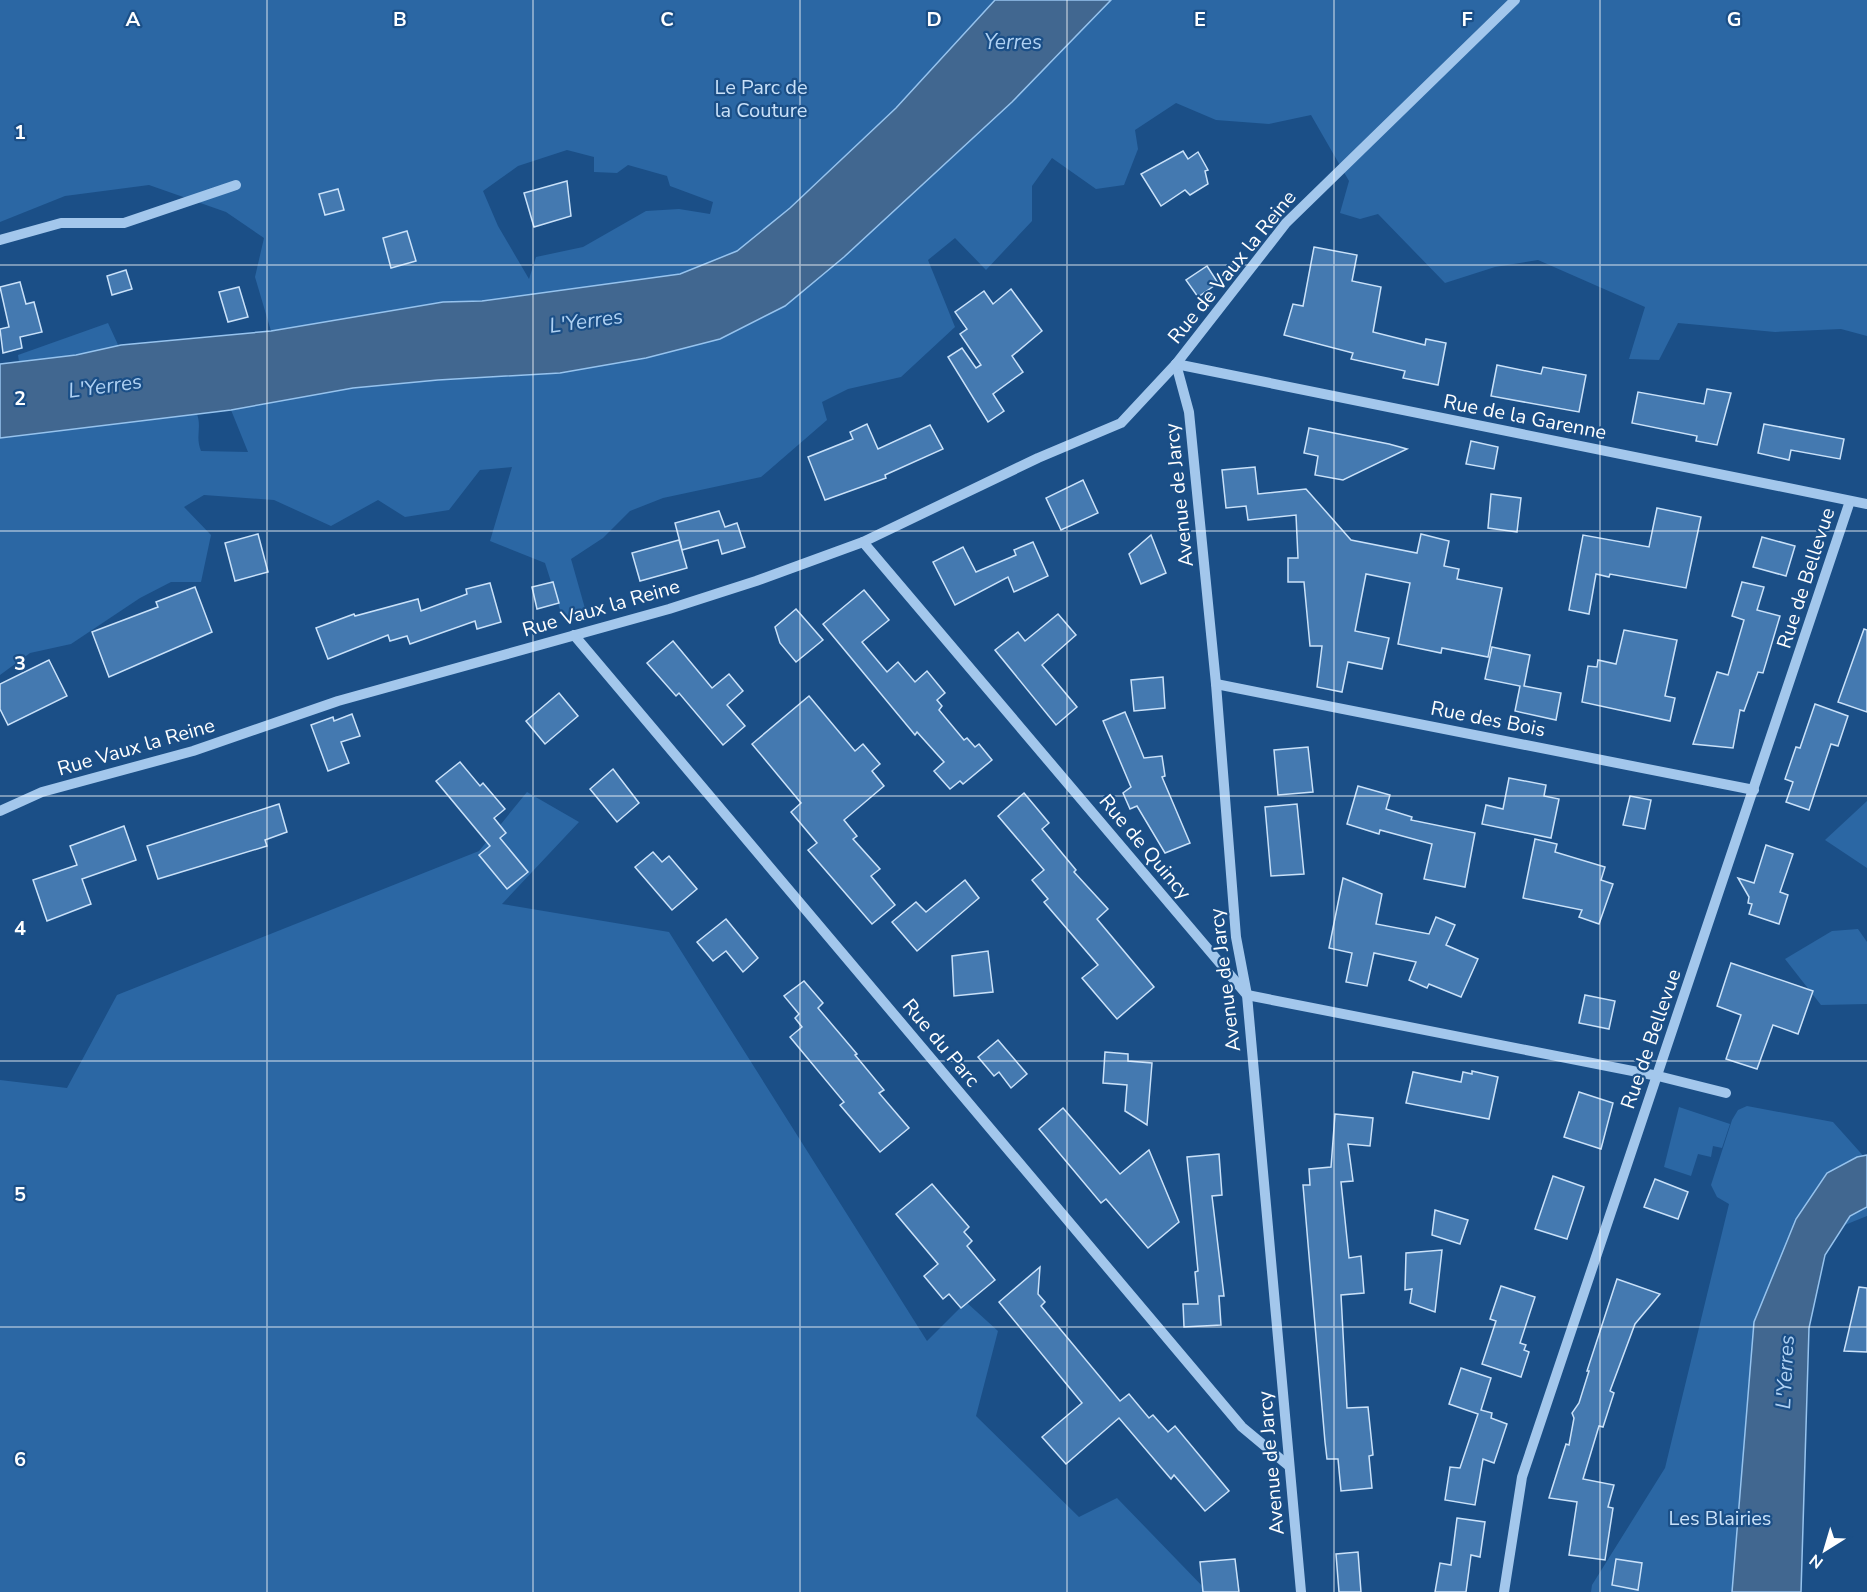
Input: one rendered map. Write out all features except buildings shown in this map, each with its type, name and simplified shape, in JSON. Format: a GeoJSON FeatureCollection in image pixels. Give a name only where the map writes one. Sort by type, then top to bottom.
{"type":"FeatureCollection","features":[{"type":"Feature","properties":{"kind":"street","name":"Rue de Vaux la Reine"},"geometry":{"type":"LineString","coordinates":[[1176,364],[1286,223],[1515,0]]}},
{"type":"Feature","properties":{"kind":"street"},"geometry":{"type":"LineString","coordinates":[[0,240],[61,224],[124,223],[236,185]]}},
{"type":"Feature","properties":{"kind":"street","name":"Rue de la Garenne"},"geometry":{"type":"LineString","coordinates":[[1176,364],[1867,504]]}},
{"type":"Feature","properties":{"kind":"street","name":"Rue Vaux la Reine"},"geometry":{"type":"LineString","coordinates":[[0,811],[42,792],[193,751],[338,701],[680,605],[863,542],[1038,458],[1121,423],[1176,364]]}},
{"type":"Feature","properties":{"kind":"street","name":"Avenue de Jarcy"},"geometry":{"type":"LineString","coordinates":[[1176,364],[1189,412],[1216,684],[1236,937],[1247,995],[1301,1592]]}},
{"type":"Feature","properties":{"kind":"street","name":"Rue de Bellevue"},"geometry":{"type":"LineString","coordinates":[[1504,1592],[1522,1477],[1850,501]]}},
{"type":"Feature","properties":{"kind":"street","name":"Rue de Quincy"},"geometry":{"type":"LineString","coordinates":[[863,542],[1247,995]]}},
{"type":"Feature","properties":{"kind":"street","name":"Rue du Parc"},"geometry":{"type":"LineString","coordinates":[[574,635],[1242,1427],[1289,1466]]}},
{"type":"Feature","properties":{"kind":"street","name":"Rue des Bois"},"geometry":{"type":"LineString","coordinates":[[1216,684],[1754,790]]}},
{"type":"Feature","properties":{"kind":"street"},"geometry":{"type":"LineString","coordinates":[[1247,995],[1658,1076],[1726,1093]]}},
{"type":"Feature","properties":{"kind":"green space","name":"Le Parc de la Couture"},"geometry":{"type":"Polygon","coordinates":[[[0,0],[995,0],[896,108],[790,208],[737,251],[680,274],[636,282],[482,301],[443,302],[271,331],[255,277],[264,238],[226,212],[149,185],[65,196],[0,222],[0,0]],[[567,150],[518,166],[483,191],[498,226],[529,279],[536,257],[583,247],[646,211],[679,209],[710,214],[713,202],[670,186],[667,176],[628,165],[617,173],[594,172],[594,157],[567,150]]]}},
{"type":"Feature","properties":{"kind":"green space"},"geometry":{"type":"Polygon","coordinates":[[[1111,0],[1867,0],[1867,336],[1841,329],[1775,332],[1678,323],[1659,360],[1629,359],[1645,307],[1538,260],[1495,267],[1445,283],[1378,214],[1360,219],[1340,213],[1349,181],[1311,115],[1269,124],[1216,120],[1176,103],[1135,130],[1138,149],[1124,185],[1096,189],[1052,158],[1032,186],[1032,221],[986,270],[955,238],[928,260],[955,327],[901,377],[848,389],[822,402],[827,420],[761,477],[663,498],[630,511],[603,538],[571,559],[586,612],[563,619],[545,563],[490,541],[512,467],[480,470],[449,510],[405,517],[378,500],[331,526],[274,500],[204,495],[184,507],[211,535],[201,582],[171,582],[140,598],[71,644],[30,653],[0,675],[0,438],[19,436],[39,381],[19,362],[18,355],[108,323],[132,375],[165,418],[197,414],[201,451],[248,452],[231,410],[353,388],[438,380],[560,373],[646,358],[680,348],[785,306],[844,257],[1050,64],[1111,0]]]}},
{"type":"Feature","properties":{"kind":"green space"},"geometry":{"type":"Polygon","coordinates":[[[527,792],[579,822],[502,904],[669,932],[927,1341],[966,1302],[998,1331],[976,1416],[1079,1517],[1117,1498],[1208,1592],[0,1592],[0,1080],[67,1088],[117,995],[479,851],[527,792]]]}},
{"type":"Feature","properties":{"kind":"green space"},"geometry":{"type":"Polygon","coordinates":[[[1867,801],[1867,868],[1825,840],[1867,801]]]}},
{"type":"Feature","properties":{"kind":"green space"},"geometry":{"type":"Polygon","coordinates":[[[1858,929],[1867,942],[1867,1004],[1821,1005],[1785,959],[1832,931],[1858,929]]]}},
{"type":"Feature","properties":{"kind":"green space","name":"Les Blairies"},"geometry":{"type":"Polygon","coordinates":[[[1747,1106],[1833,1122],[1867,1160],[1867,1216],[1810,1239],[1791,1592],[1591,1592],[1592,1585],[1665,1468],[1729,1204],[1717,1197],[1711,1185],[1732,1120],[1738,1110],[1747,1106]]]}},
{"type":"Feature","properties":{"kind":"green space"},"geometry":{"type":"Polygon","coordinates":[[[1679,1107],[1730,1124],[1722,1148],[1713,1146],[1711,1157],[1698,1154],[1691,1176],[1664,1167],[1679,1107]]]}},
{"type":"Feature","properties":{"kind":"water","name":"Yerres"},"geometry":{"type":"Polygon","coordinates":[[[995,0],[1111,0],[1012,102],[844,257],[785,306],[720,339],[646,358],[560,373],[438,380],[353,388],[231,410],[0,438],[0,364],[76,355],[121,345],[271,331],[443,302],[482,301],[680,274],[737,251],[790,208],[896,108],[995,0]]]}},
{"type":"Feature","properties":{"kind":"water","name":"L'Yerres"},"geometry":{"type":"Polygon","coordinates":[[[1867,1155],[1867,1207],[1850,1216],[1825,1255],[1809,1328],[1801,1592],[1732,1592],[1754,1322],[1796,1219],[1827,1173],[1857,1157],[1867,1155]]]}}]}
